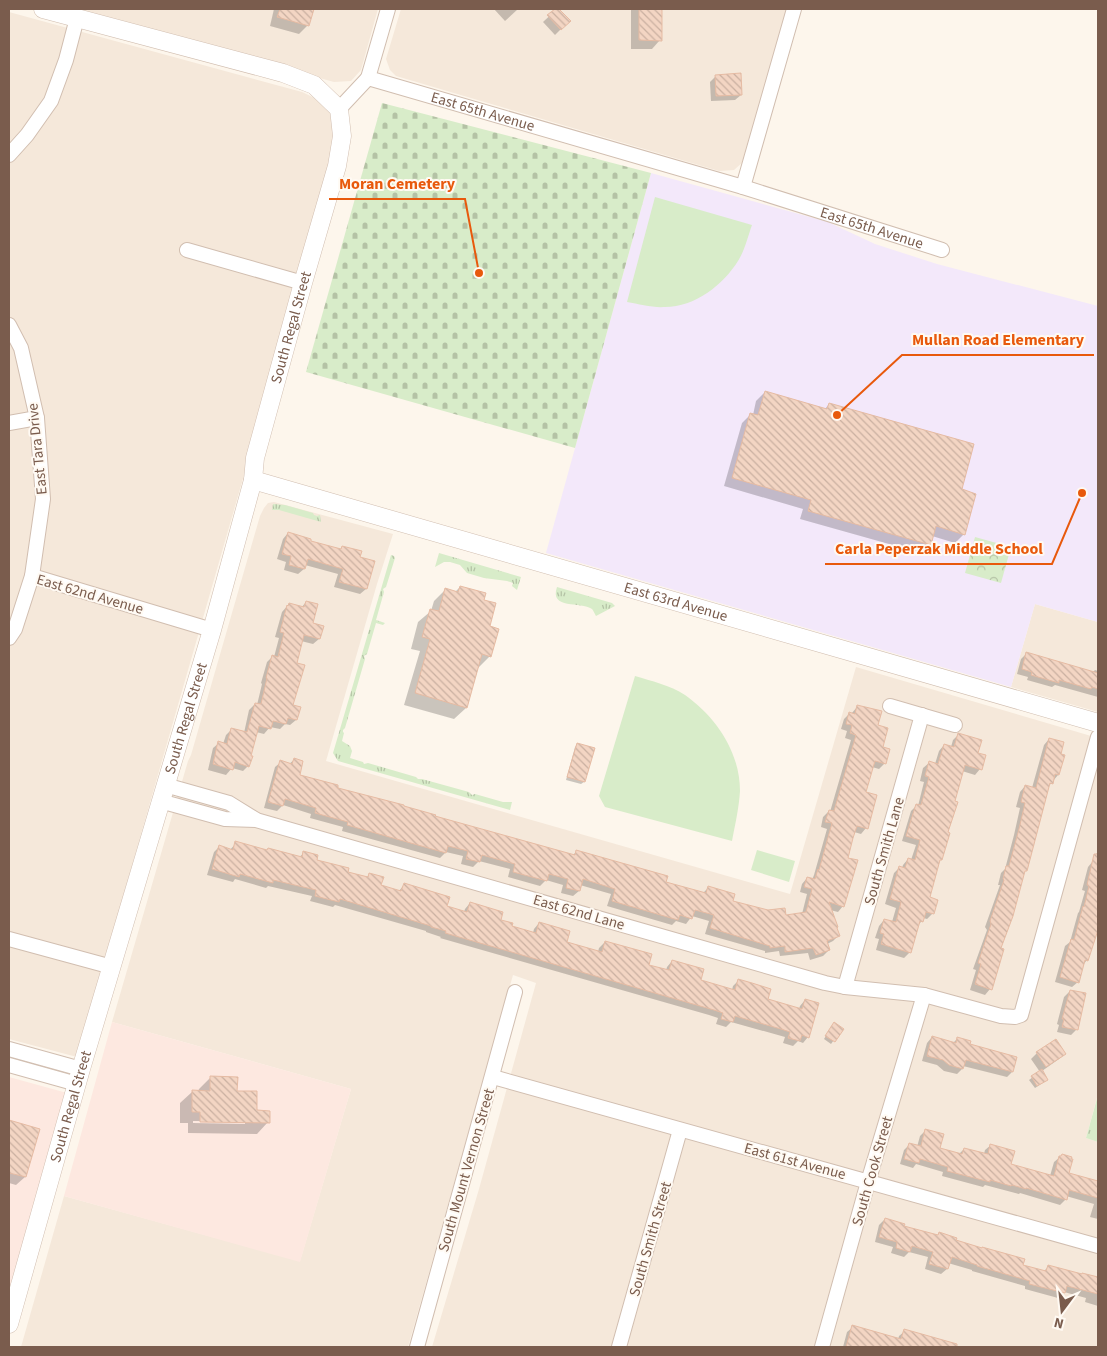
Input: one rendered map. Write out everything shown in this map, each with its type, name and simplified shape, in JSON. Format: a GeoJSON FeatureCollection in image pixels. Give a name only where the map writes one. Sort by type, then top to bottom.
{"type":"FeatureCollection","features":[{"type":"Feature","properties":{"kind":"street"},"geometry":{"type":"LineString","coordinates":[[42,9],[283,73],[314,85],[339,108],[368,78],[388,9]]}},
{"type":"Feature","properties":{"kind":"street"},"geometry":{"type":"LineString","coordinates":[[743,187],[794,9]]}},
{"type":"Feature","properties":{"kind":"street"},"geometry":{"type":"LineString","coordinates":[[9,155],[27,135],[51,101],[66,60],[77,18]]}},
{"type":"Feature","properties":{"kind":"street","name":"East 65th Avenue"},"geometry":{"type":"LineString","coordinates":[[368,78],[743,187],[942,250]]}},
{"type":"Feature","properties":{"kind":"street","name":"South Regal Street"},"geometry":{"type":"LineString","coordinates":[[9,1324],[79,1077],[212,630],[253,480],[255,458],[337,166],[342,136],[339,108]]}},
{"type":"Feature","properties":{"kind":"street"},"geometry":{"type":"LineString","coordinates":[[187,250],[303,283]]}},
{"type":"Feature","properties":{"kind":"street","name":"East Tara Drive"},"geometry":{"type":"LineString","coordinates":[[9,325],[21,348],[37,418],[43,499],[32,576]]}},
{"type":"Feature","properties":{"kind":"street"},"geometry":{"type":"LineString","coordinates":[[9,423],[37,418]]}},
{"type":"Feature","properties":{"kind":"street","name":"East 63rd Avenue"},"geometry":{"type":"LineString","coordinates":[[253,480],[1098,723]]}},
{"type":"Feature","properties":{"kind":"street","name":"East 62nd Avenue"},"geometry":{"type":"LineString","coordinates":[[9,638],[15,629],[32,576],[212,630]]}},
{"type":"Feature","properties":{"kind":"street"},"geometry":{"type":"LineString","coordinates":[[890,706],[955,725]]}},
{"type":"Feature","properties":{"kind":"street","name":"South Smith Lane"},"geometry":{"type":"LineString","coordinates":[[845,987],[922,716]]}},
{"type":"Feature","properties":{"kind":"street"},"geometry":{"type":"LineString","coordinates":[[924,995],[1000,1016],[1015,1017],[1021,1015],[1098,737]]}},
{"type":"Feature","properties":{"kind":"street","name":"East 62nd Lane"},"geometry":{"type":"LineString","coordinates":[[163,793],[207,797],[229,803],[256,820]]}},
{"type":"Feature","properties":{"kind":"street","name":"East 62nd Lane"},"geometry":{"type":"LineString","coordinates":[[163,793],[225,820],[256,820],[825,983],[845,987],[924,995]]}},
{"type":"Feature","properties":{"kind":"street"},"geometry":{"type":"LineString","coordinates":[[9,939],[112,967]]}},
{"type":"Feature","properties":{"kind":"street","name":"South Mount Vernon Street"},"geometry":{"type":"LineString","coordinates":[[417,1347],[515,992]]}},
{"type":"Feature","properties":{"kind":"street","name":"South Cook Street"},"geometry":{"type":"LineString","coordinates":[[822,1347],[868,1182],[924,995]]}},
{"type":"Feature","properties":{"kind":"street"},"geometry":{"type":"LineString","coordinates":[[9,1049],[79,1077]]}},
{"type":"Feature","properties":{"kind":"street"},"geometry":{"type":"LineString","coordinates":[[9,1065],[79,1077]]}},
{"type":"Feature","properties":{"kind":"street","name":"East 61st Avenue"},"geometry":{"type":"LineString","coordinates":[[492,1077],[1098,1246]]}},
{"type":"Feature","properties":{"kind":"street","name":"South Smith Street"},"geometry":{"type":"LineString","coordinates":[[619,1347],[680,1130]]}},
{"type":"Feature","properties":{"kind":"shaded area"},"geometry":{"type":"Polygon","coordinates":[[[71,9],[378,9],[361,70],[351,81],[334,82],[71,9]]]}},
{"type":"Feature","properties":{"kind":"shaded area"},"geometry":{"type":"Polygon","coordinates":[[[401,9],[787,9],[743,162],[734,170],[719,171],[396,76],[390,70],[386,59],[401,9]]]}},
{"type":"Feature","properties":{"kind":"shaded area"},"geometry":{"type":"Polygon","coordinates":[[[9,12],[302,92],[321,101],[333,116],[337,151],[77,1057],[9,1039],[9,12]]]}},
{"type":"Feature","properties":{"kind":"shaded area"},"geometry":{"type":"Polygon","coordinates":[[[651,173],[828,222],[875,244],[937,264],[1098,306],[1098,622],[1035,604],[1011,687],[546,553],[651,173]]]}},
{"type":"Feature","properties":{"kind":"shaded area"},"geometry":{"type":"Polygon","coordinates":[[[274,502],[393,534],[326,761],[790,894],[856,667],[1098,738],[1098,1094],[1086,1138],[1098,1142],[1098,1347],[432,1347],[479,1189],[536,983],[513,975],[408,1347],[21,1347],[64,1196],[300,1261],[351,1089],[112,1022],[260,516],[268,503],[274,502]]]}},
{"type":"Feature","properties":{"kind":"shaded area"},"geometry":{"type":"Polygon","coordinates":[[[1035,604],[1098,622],[1098,712],[1011,687],[1035,604]]]}},
{"type":"Feature","properties":{"kind":"shaded area"},"geometry":{"type":"Polygon","coordinates":[[[112,1022],[351,1089],[300,1262],[64,1196],[112,1022]]]}},
{"type":"Feature","properties":{"kind":"shaded area"},"geometry":{"type":"Polygon","coordinates":[[[9,1077],[67,1093],[9,1294],[9,1077]]]}},
{"type":"Feature","properties":{"kind":"green space"},"geometry":{"type":"Polygon","coordinates":[[[382,103],[651,173],[575,448],[306,372],[382,103]]]}},
{"type":"Feature","properties":{"kind":"green space"},"geometry":{"type":"Polygon","coordinates":[[[655,197],[752,225],[740,257],[732,270],[707,293],[697,299],[676,306],[656,307],[627,302],[655,197]]]}},
{"type":"Feature","properties":{"kind":"green space"},"geometry":{"type":"Polygon","coordinates":[[[273,504],[285,505],[313,513],[317,516],[320,515],[321,522],[279,510],[272,510],[273,504]]]}},
{"type":"Feature","properties":{"kind":"green space"},"geometry":{"type":"Polygon","coordinates":[[[975,537],[1011,547],[1001,583],[965,573],[975,537]]]}},
{"type":"Feature","properties":{"kind":"green space"},"geometry":{"type":"Polygon","coordinates":[[[439,553],[521,577],[517,590],[512,586],[513,583],[467,573],[460,565],[450,562],[444,562],[435,567],[439,553]]]}},
{"type":"Feature","properties":{"kind":"green space"},"geometry":{"type":"Polygon","coordinates":[[[391,555],[395,558],[386,587],[383,589],[384,592],[376,620],[385,623],[383,625],[376,623],[367,654],[364,656],[365,659],[343,730],[342,741],[350,746],[352,751],[350,758],[364,764],[368,763],[418,779],[469,792],[472,795],[475,794],[503,802],[512,802],[510,810],[338,761],[333,753],[391,555]]]}},
{"type":"Feature","properties":{"kind":"green space"},"geometry":{"type":"Polygon","coordinates":[[[557,587],[612,603],[615,606],[596,616],[592,609],[562,602],[556,594],[557,587]]]}},
{"type":"Feature","properties":{"kind":"green space"},"geometry":{"type":"Polygon","coordinates":[[[635,676],[667,686],[685,695],[707,714],[724,737],[731,749],[739,777],[738,810],[732,841],[605,807],[599,796],[635,676]]]}},
{"type":"Feature","properties":{"kind":"green space"},"geometry":{"type":"Polygon","coordinates":[[[757,850],[795,861],[789,882],[751,870],[757,850]]]}},
{"type":"Feature","properties":{"kind":"green space"},"geometry":{"type":"Polygon","coordinates":[[[1098,1095],[1098,1142],[1086,1138],[1098,1095]]]}},
{"type":"Feature","properties":{"kind":"building"},"geometry":{"type":"Polygon","coordinates":[[[280,9],[314,9],[309,26],[277,17],[280,9]]]}},
{"type":"Feature","properties":{"kind":"building"},"geometry":{"type":"Polygon","coordinates":[[[555,9],[559,9],[571,21],[561,30],[547,15],[555,9]]]}},
{"type":"Feature","properties":{"kind":"building"},"geometry":{"type":"Polygon","coordinates":[[[639,9],[662,9],[662,41],[639,40],[639,9]]]}},
{"type":"Feature","properties":{"kind":"building"},"geometry":{"type":"Polygon","coordinates":[[[741,73],[742,95],[716,96],[715,75],[741,73]]]}},
{"type":"Feature","properties":{"kind":"building"},"geometry":{"type":"Polygon","coordinates":[[[765,391],[827,409],[829,403],[974,444],[962,489],[976,494],[965,535],[936,526],[931,545],[808,511],[811,500],[732,478],[750,413],[758,415],[765,391]]]}},
{"type":"Feature","properties":{"kind":"building"},"geometry":{"type":"Polygon","coordinates":[[[288,532],[311,539],[311,541],[341,549],[342,546],[362,551],[360,557],[375,561],[367,589],[339,582],[343,569],[308,559],[305,569],[289,565],[291,556],[282,554],[288,532]]]}},
{"type":"Feature","properties":{"kind":"building"},"geometry":{"type":"Polygon","coordinates":[[[460,586],[486,593],[484,600],[496,603],[490,626],[499,629],[491,657],[482,654],[467,708],[415,693],[430,639],[422,637],[430,609],[439,611],[445,588],[458,592],[460,586]]]}},
{"type":"Feature","properties":{"kind":"building"},"geometry":{"type":"Polygon","coordinates":[[[306,601],[318,604],[313,623],[324,626],[320,639],[304,635],[297,663],[305,665],[293,705],[301,707],[297,720],[288,718],[286,724],[273,721],[271,729],[259,726],[249,767],[235,762],[233,770],[213,764],[218,741],[227,744],[231,728],[247,732],[255,703],[261,704],[272,655],[278,657],[284,633],[280,632],[287,605],[289,603],[304,607],[306,601]]]}},
{"type":"Feature","properties":{"kind":"building"},"geometry":{"type":"Polygon","coordinates":[[[1026,652],[1098,673],[1098,689],[1092,687],[1091,689],[1059,680],[1059,683],[1031,675],[1032,672],[1022,669],[1026,652]]]}},
{"type":"Feature","properties":{"kind":"building"},"geometry":{"type":"Polygon","coordinates":[[[857,705],[882,711],[878,725],[888,728],[883,747],[890,749],[886,764],[875,761],[866,792],[877,795],[868,829],[857,826],[853,838],[848,858],[858,860],[844,907],[829,902],[840,936],[827,941],[830,950],[816,955],[813,948],[785,952],[785,946],[770,948],[770,946],[710,928],[714,915],[695,910],[692,919],[680,915],[678,920],[612,901],[615,889],[583,879],[580,891],[566,888],[568,879],[549,874],[547,881],[513,872],[515,864],[482,855],[480,862],[466,859],[468,851],[448,846],[446,853],[347,825],[348,822],[315,813],[316,808],[285,799],[283,806],[268,802],[280,760],[292,764],[294,758],[303,761],[300,775],[338,785],[338,788],[404,805],[435,816],[575,855],[576,850],[668,876],[666,882],[706,893],[708,886],[735,894],[733,901],[768,910],[785,908],[786,915],[806,912],[812,889],[804,887],[807,877],[815,879],[819,870],[832,823],[825,822],[829,810],[834,811],[856,735],[850,733],[852,725],[846,724],[849,712],[855,714],[857,705]]]}},
{"type":"Feature","properties":{"kind":"building"},"geometry":{"type":"Polygon","coordinates":[[[958,733],[982,740],[978,753],[986,755],[982,770],[965,765],[955,801],[958,802],[948,832],[950,833],[930,897],[938,900],[934,914],[926,912],[923,922],[920,921],[911,953],[881,944],[884,934],[880,933],[884,919],[896,922],[901,902],[890,899],[899,866],[905,868],[908,858],[915,860],[920,840],[906,836],[916,804],[921,805],[929,777],[925,776],[929,761],[938,764],[944,744],[954,747],[958,733]]]}},
{"type":"Feature","properties":{"kind":"building"},"geometry":{"type":"Polygon","coordinates":[[[1049,738],[1064,742],[1061,754],[1065,755],[1059,775],[1055,774],[1053,784],[1050,783],[1027,871],[1025,871],[1013,916],[1001,948],[1004,949],[992,990],[975,984],[981,964],[978,963],[1004,880],[1006,866],[1009,866],[1019,829],[1025,803],[1021,802],[1025,785],[1036,788],[1049,738]]]}},
{"type":"Feature","properties":{"kind":"building"},"geometry":{"type":"Polygon","coordinates":[[[577,743],[595,748],[585,782],[567,777],[577,743]]]}},
{"type":"Feature","properties":{"kind":"building"},"geometry":{"type":"Polygon","coordinates":[[[235,841],[302,857],[303,851],[318,855],[317,860],[349,868],[348,872],[368,877],[369,873],[384,877],[381,885],[401,891],[404,883],[450,897],[447,906],[467,912],[470,902],[503,912],[501,920],[513,923],[512,926],[536,933],[539,922],[570,931],[567,942],[602,952],[605,941],[652,954],[649,965],[669,970],[672,960],[704,969],[701,980],[735,990],[738,979],[752,983],[771,989],[768,999],[802,1009],[805,999],[819,1003],[809,1038],[802,1035],[800,1041],[788,1038],[790,1032],[735,1016],[733,1022],[721,1019],[723,1013],[714,1010],[445,933],[446,931],[431,926],[340,899],[339,902],[315,896],[316,890],[273,880],[273,883],[240,874],[239,877],[212,869],[219,845],[233,850],[235,841]]]}},
{"type":"Feature","properties":{"kind":"building"},"geometry":{"type":"Polygon","coordinates":[[[1094,854],[1098,854],[1098,930],[1088,961],[1085,960],[1079,983],[1060,977],[1071,939],[1074,940],[1084,907],[1094,854]]]}},
{"type":"Feature","properties":{"kind":"building"},"geometry":{"type":"Polygon","coordinates":[[[1070,990],[1086,993],[1078,1030],[1062,1027],[1064,1019],[1062,1019],[1070,990]]]}},
{"type":"Feature","properties":{"kind":"building"},"geometry":{"type":"Polygon","coordinates":[[[834,1022],[844,1029],[835,1042],[825,1036],[834,1022]]]}},
{"type":"Feature","properties":{"kind":"building"},"geometry":{"type":"Polygon","coordinates":[[[932,1036],[956,1043],[957,1037],[971,1041],[970,1044],[1017,1057],[1013,1072],[966,1060],[963,1069],[949,1065],[943,1060],[927,1056],[932,1036]]]}},
{"type":"Feature","properties":{"kind":"building"},"geometry":{"type":"Polygon","coordinates":[[[1056,1039],[1066,1054],[1046,1067],[1036,1052],[1056,1039]]]}},
{"type":"Feature","properties":{"kind":"building"},"geometry":{"type":"Polygon","coordinates":[[[1042,1069],[1048,1080],[1037,1086],[1031,1076],[1042,1069]]]}},
{"type":"Feature","properties":{"kind":"building"},"geometry":{"type":"Polygon","coordinates":[[[210,1076],[238,1077],[237,1091],[257,1091],[257,1110],[270,1111],[270,1123],[200,1122],[200,1112],[192,1112],[192,1090],[210,1091],[210,1076]]]}},
{"type":"Feature","properties":{"kind":"building"},"geometry":{"type":"Polygon","coordinates":[[[9,1120],[40,1129],[26,1177],[9,1173],[9,1120]]]}},
{"type":"Feature","properties":{"kind":"building"},"geometry":{"type":"Polygon","coordinates":[[[925,1129],[944,1134],[940,1148],[962,1154],[964,1148],[988,1154],[990,1144],[1015,1151],[1011,1164],[1054,1176],[1059,1156],[1062,1154],[1072,1157],[1069,1173],[1098,1181],[1098,1198],[1069,1190],[1067,1200],[1026,1188],[990,1180],[990,1182],[947,1171],[948,1167],[920,1159],[919,1163],[904,1159],[909,1143],[921,1146],[925,1129]]]}},
{"type":"Feature","properties":{"kind":"building"},"geometry":{"type":"Polygon","coordinates":[[[885,1218],[905,1224],[904,1226],[938,1235],[939,1232],[957,1238],[956,1240],[1025,1259],[1023,1265],[1046,1271],[1048,1265],[1098,1277],[1098,1294],[1067,1286],[1065,1293],[1029,1284],[1030,1281],[952,1257],[948,1269],[929,1264],[933,1252],[912,1246],[910,1252],[896,1248],[897,1242],[879,1237],[885,1218]]]}},
{"type":"Feature","properties":{"kind":"building"},"geometry":{"type":"Polygon","coordinates":[[[852,1325],[901,1339],[904,1329],[957,1344],[957,1347],[846,1347],[852,1325]]]}},
{"type":"Feature","properties":{"kind":"place","name":"Moran Cemetery"},"geometry":{"type":"Point","coordinates":[479,273]}},
{"type":"Feature","properties":{"kind":"place","name":"Mullan Road Elementary"},"geometry":{"type":"Point","coordinates":[837,415]}},
{"type":"Feature","properties":{"kind":"place","name":"Carla Peperzak Middle School"},"geometry":{"type":"Point","coordinates":[1082,493]}}]}
